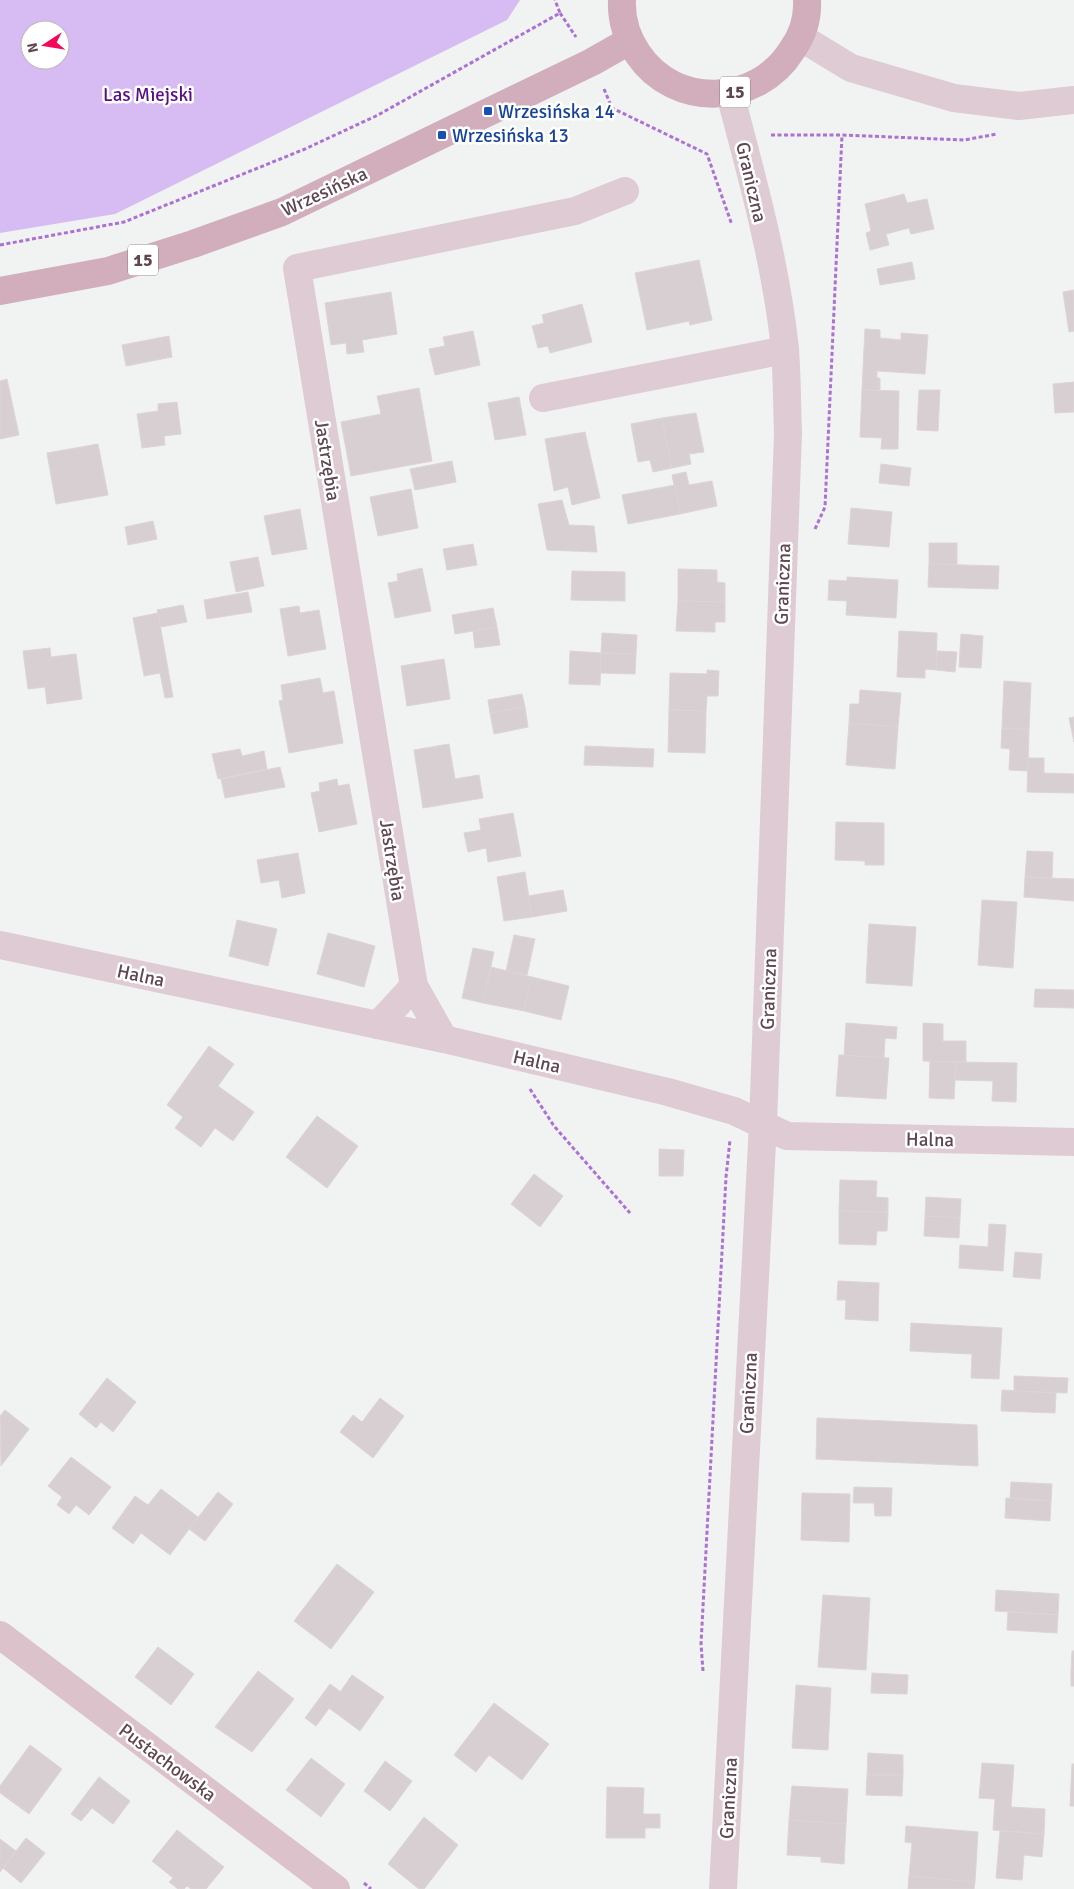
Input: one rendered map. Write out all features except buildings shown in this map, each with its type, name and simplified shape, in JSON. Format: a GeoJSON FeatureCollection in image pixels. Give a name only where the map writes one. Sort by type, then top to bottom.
{"type":"FeatureCollection","features":[{"type":"Feature","properties":{"kind":"main road","name":"15"},"geometry":{"type":"LineString","coordinates":[[622,0],[621,12],[629,41],[646,66],[671,84],[700,94],[730,94],[760,83],[784,64],[800,37],[807,0]]}},
{"type":"Feature","properties":{"kind":"main road","name":"Wrzesińska"},"geometry":{"type":"LineString","coordinates":[[0,291],[108,271],[282,212],[592,62],[629,41]]}},
{"type":"Feature","properties":{"kind":"street"},"geometry":{"type":"LineString","coordinates":[[800,37],[851,68],[954,98],[1019,106],[1074,100]]}},
{"type":"Feature","properties":{"kind":"street","name":"Graniczna"},"geometry":{"type":"LineString","coordinates":[[723,1889],[763,1124],[788,433],[785,350],[768,252],[730,94]]}},
{"type":"Feature","properties":{"kind":"street","name":"Jastrzębia"},"geometry":{"type":"LineString","coordinates":[[444,1039],[414,986],[297,268],[575,211],[625,191]]}},
{"type":"Feature","properties":{"kind":"street"},"geometry":{"type":"LineString","coordinates":[[543,398],[785,350]]}},
{"type":"Feature","properties":{"kind":"street","name":"Halna"},"geometry":{"type":"LineString","coordinates":[[0,945],[444,1039],[668,1092],[734,1111],[787,1136],[1074,1142]]}},
{"type":"Feature","properties":{"kind":"street"},"geometry":{"type":"LineString","coordinates":[[378,1025],[414,986]]}},
{"type":"Feature","properties":{"kind":"street","name":"Pustachowska"},"geometry":{"type":"LineString","coordinates":[[0,1635],[336,1889]]}},
{"type":"Feature","properties":{"kind":"path"},"geometry":{"type":"LineString","coordinates":[[555,0],[560,13],[592,62],[612,108],[707,154],[733,229]]}},
{"type":"Feature","properties":{"kind":"path"},"geometry":{"type":"LineString","coordinates":[[0,245],[124,222],[305,149],[378,115],[560,13]]}},
{"type":"Feature","properties":{"kind":"path"},"geometry":{"type":"LineString","coordinates":[[707,154],[719,146],[742,139],[768,135],[842,135],[964,140],[1001,134]]}},
{"type":"Feature","properties":{"kind":"path"},"geometry":{"type":"LineString","coordinates":[[523,1058],[530,1089],[554,1126],[630,1213]]}},
{"type":"Feature","properties":{"kind":"path"},"geometry":{"type":"LineString","coordinates":[[704,1672],[702,1644],[726,1177],[734,1111]]}},
{"type":"Feature","properties":{"kind":"green space","name":"Las Miejski"},"geometry":{"type":"Polygon","coordinates":[[[0,0],[520,0],[507,20],[115,214],[0,233],[0,0]]]}},
{"type":"Feature","properties":{"kind":"place","name":"Wrzesińska 14"},"geometry":{"type":"Point","coordinates":[488,111]}},
{"type":"Feature","properties":{"kind":"place","name":"Wrzesińska 13"},"geometry":{"type":"Point","coordinates":[442,135]}}]}
